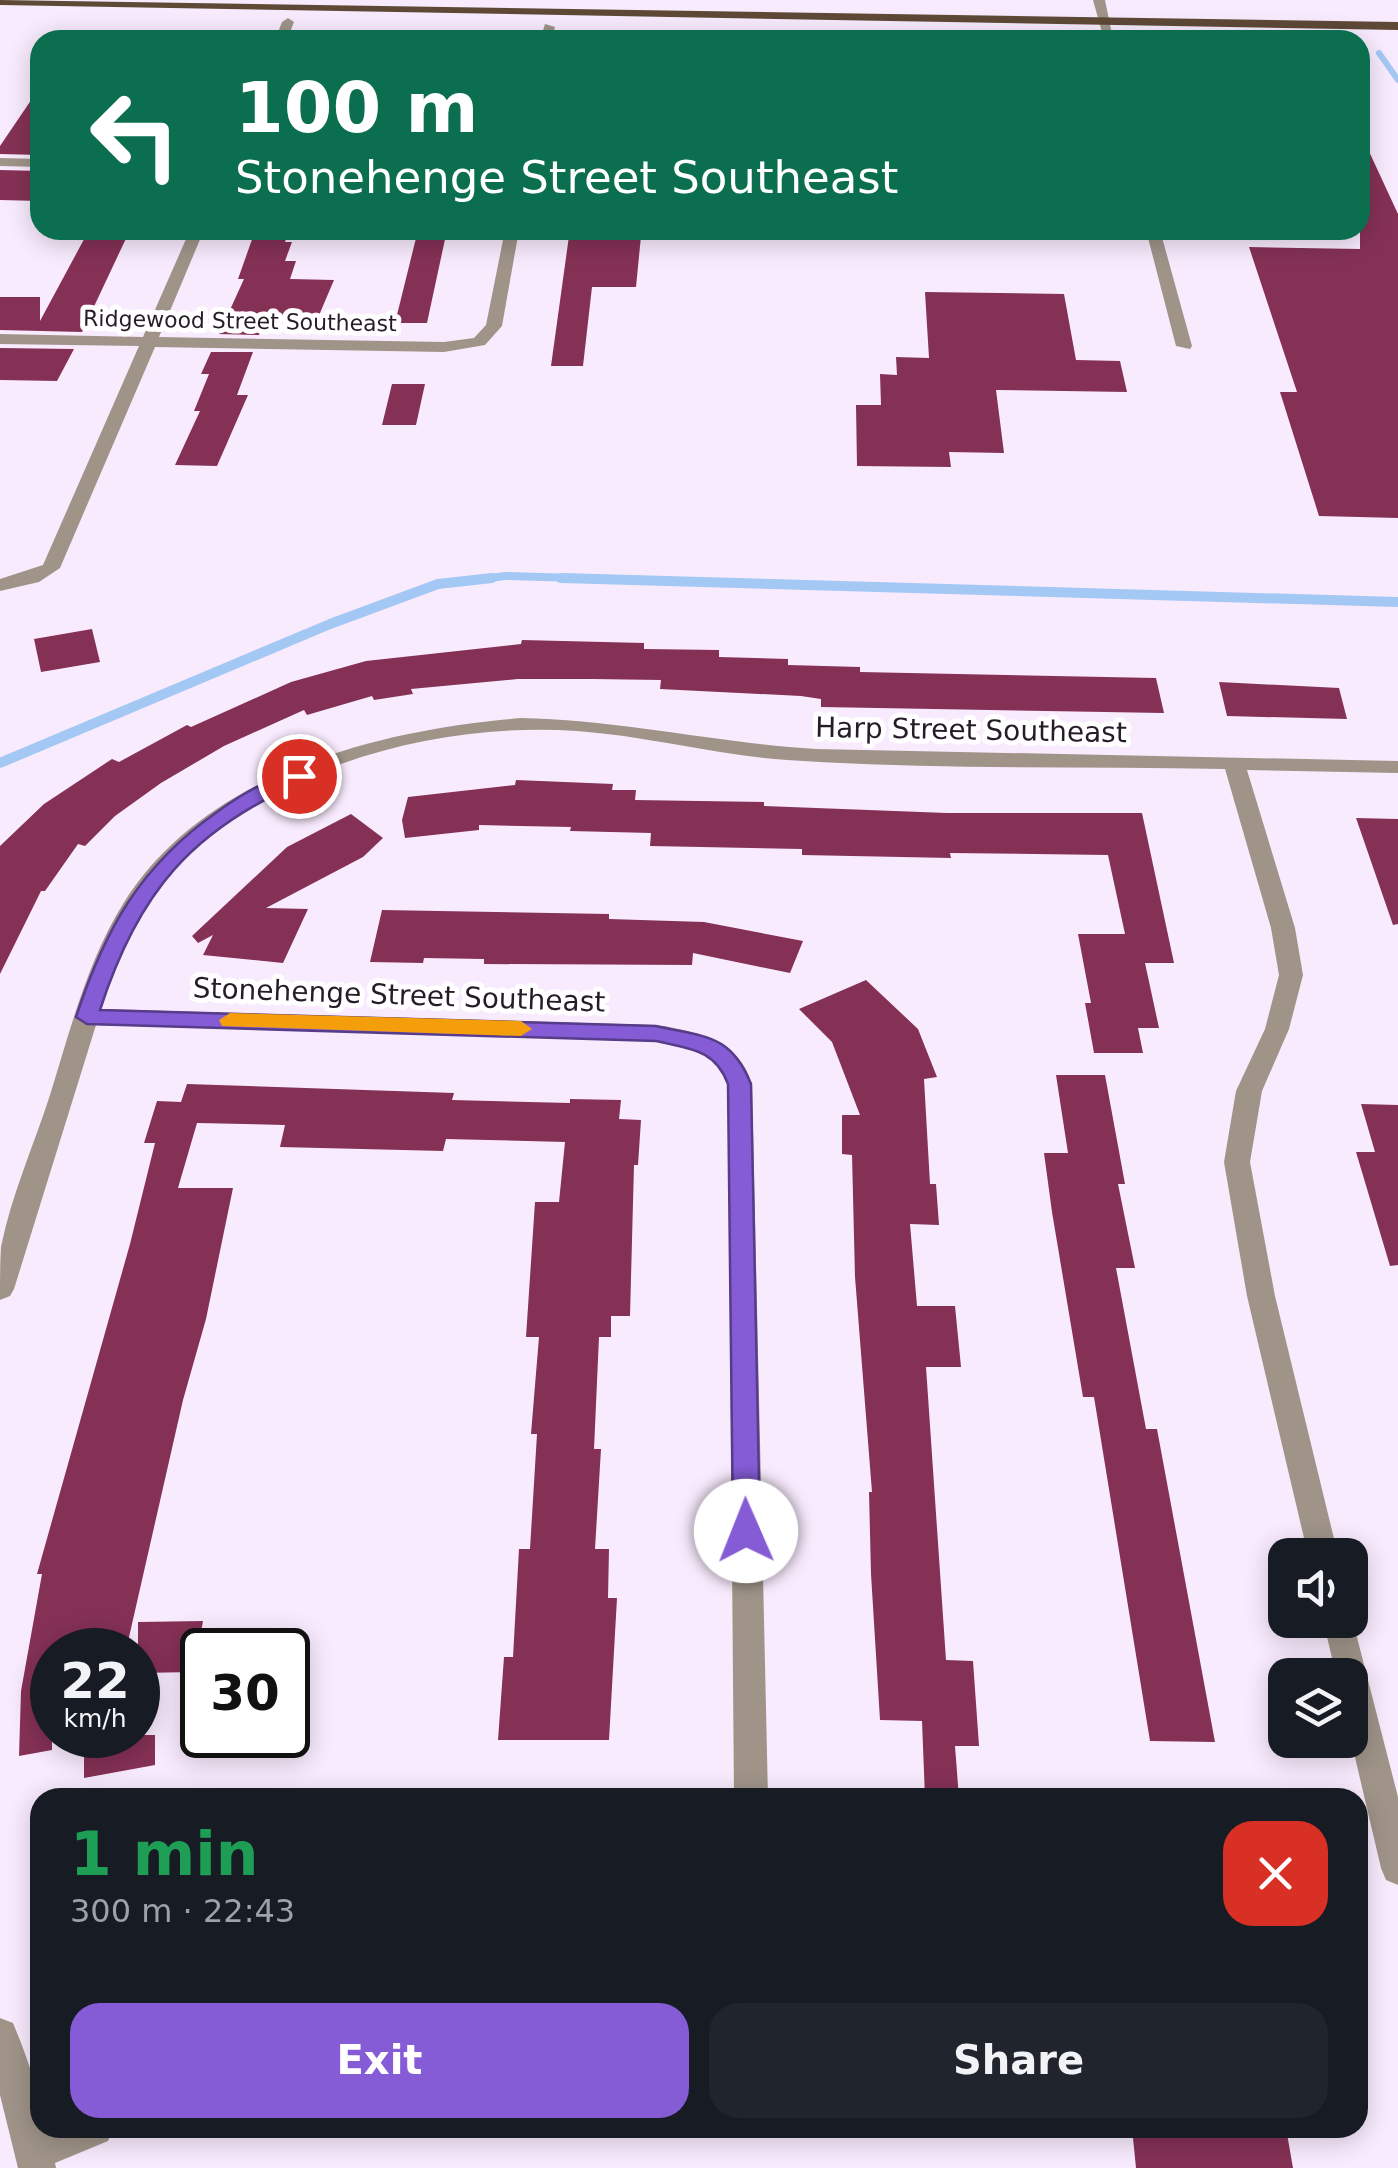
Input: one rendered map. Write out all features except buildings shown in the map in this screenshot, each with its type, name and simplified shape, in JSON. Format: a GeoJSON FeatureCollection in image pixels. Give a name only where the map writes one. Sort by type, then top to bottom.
{"type":"FeatureCollection","features":[{"type":"Feature","properties":{"kind":"main road"},"geometry":{"type":"LineString","coordinates":[[0,1],[1398,26]]}},
{"type":"Feature","properties":{"kind":"main road"},"geometry":{"type":"LineString","coordinates":[[253,20],[283,16],[300,4]]}},
{"type":"Feature","properties":{"kind":"main road"},"geometry":{"type":"LineString","coordinates":[[553,30],[567,18],[603,13]]}},
{"type":"Feature","properties":{"kind":"main road"},"geometry":{"type":"LineString","coordinates":[[724,30],[739,20],[770,16]]}},
{"type":"Feature","properties":{"kind":"main road"},"geometry":{"type":"LineString","coordinates":[[271,22],[307,22]]}},
{"type":"Feature","properties":{"kind":"main road"},"geometry":{"type":"LineString","coordinates":[[1370,36],[1379,31],[1378,26]]}},
{"type":"Feature","properties":{"kind":"main road"},"geometry":{"type":"LineString","coordinates":[[530,27],[538,30]]}},
{"type":"Feature","properties":{"kind":"main road"},"geometry":{"type":"LineString","coordinates":[[559,30],[568,27]]}},
{"type":"Feature","properties":{"kind":"main road"},"geometry":{"type":"LineString","coordinates":[[1370,40],[1398,41]]}},
{"type":"Feature","properties":{"kind":"street"},"geometry":{"type":"LineString","coordinates":[[1099,0],[1107,30]]}},
{"type":"Feature","properties":{"kind":"street"},"geometry":{"type":"LineString","coordinates":[[284,30],[288,22]]}},
{"type":"Feature","properties":{"kind":"street"},"geometry":{"type":"LineString","coordinates":[[0,162],[30,163]]}},
{"type":"Feature","properties":{"kind":"street"},"geometry":{"type":"LineString","coordinates":[[0,584],[32,578],[51,568],[193,240]]}},
{"type":"Feature","properties":{"kind":"street","name":"Ridgewood Street Southeast"},"geometry":{"type":"LineString","coordinates":[[0,339],[444,347],[479,342],[494,326],[510,240]]}},
{"type":"Feature","properties":{"kind":"street"},"geometry":{"type":"LineString","coordinates":[[1155,240],[1184,346]]}},
{"type":"Feature","properties":{"kind":"street","name":"Harp Street Southeast"},"geometry":{"type":"LineString","coordinates":[[0,1289],[107,957],[150,882],[182,847],[253,796],[359,752],[470,729],[544,724],[600,728],[747,752],[1398,768]]}},
{"type":"Feature","properties":{"kind":"street"},"geometry":{"type":"LineString","coordinates":[[1234,763],[1283,928],[1291,974],[1277,1030],[1249,1091],[1237,1162],[1261,1296],[1319,1538]]}},
{"type":"Feature","properties":{"kind":"street","name":"Stonehenge Street Southeast"},"geometry":{"type":"LineString","coordinates":[[87,1017],[625,1032],[682,1038],[707,1046],[730,1060],[740,1084],[752,1788]]}},
{"type":"Feature","properties":{"kind":"street"},"geometry":{"type":"LineString","coordinates":[[1342,1638],[1398,1868]]}},
{"type":"Feature","properties":{"kind":"street"},"geometry":{"type":"LineString","coordinates":[[0,2036],[30,2137]]}},
{"type":"Feature","properties":{"kind":"street"},"geometry":{"type":"LineString","coordinates":[[36,2160],[77,2138]]}},
{"type":"Feature","properties":{"kind":"waterway"},"geometry":{"type":"LineString","coordinates":[[1379,53],[1398,80]]}},
{"type":"Feature","properties":{"kind":"waterway"},"geometry":{"type":"LineString","coordinates":[[471,580],[506,576],[647,580]]}},
{"type":"Feature","properties":{"kind":"waterway"},"geometry":{"type":"LineString","coordinates":[[0,763],[330,624],[438,584],[492,578]]}},
{"type":"Feature","properties":{"kind":"waterway"},"geometry":{"type":"LineString","coordinates":[[561,578],[1398,602]]}},
{"type":"Feature","properties":{"kind":"slow traffic"},"geometry":{"type":"LineString","coordinates":[[230,1020],[521,1029]]}},
{"type":"Feature","properties":{"kind":"route"},"geometry":{"type":"LineString","coordinates":[[299,776],[253,796],[182,847],[150,882],[107,957],[87,1017],[656,1034],[707,1046],[730,1060],[740,1084],[746,1531]]}}]}
